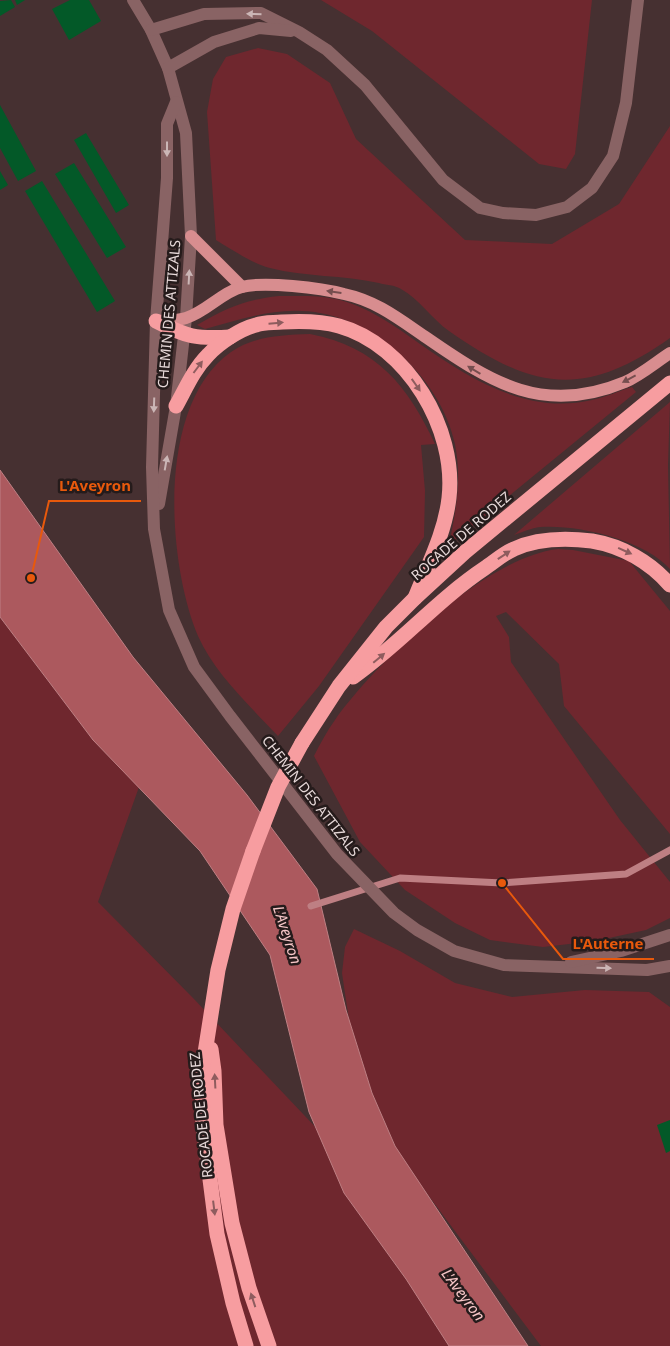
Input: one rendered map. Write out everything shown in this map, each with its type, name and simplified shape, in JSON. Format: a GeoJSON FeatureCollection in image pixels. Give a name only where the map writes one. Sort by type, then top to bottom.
{"type":"FeatureCollection","features":[{"type":"Feature","properties":{"kind":"highway"},"geometry":{"type":"LineString","coordinates":[[156,321],[184,335],[199,338],[230,337]]}},
{"type":"Feature","properties":{"kind":"highway"},"geometry":{"type":"LineString","coordinates":[[176,406],[194,372],[208,354],[230,337],[255,324],[297,321],[338,326],[370,340],[405,368],[432,408],[446,449],[449,496],[442,533],[415,598]]}},
{"type":"Feature","properties":{"kind":"highway","name":"ROCADE DE RODEZ"},"geometry":{"type":"LineString","coordinates":[[268,1346],[249,1288],[232,1223],[210,1125],[202,1072],[209,1038],[218,970],[233,908],[278,787],[302,742],[339,686],[386,627],[465,552],[670,383]]}},
{"type":"Feature","properties":{"kind":"highway"},"geometry":{"type":"LineString","coordinates":[[339,686],[378,660],[426,614],[471,577],[513,549],[543,540],[578,539],[604,543],[629,552],[662,575],[670,585]]}},
{"type":"Feature","properties":{"kind":"highway","name":"ROCADE DE RODEZ"},"geometry":{"type":"LineString","coordinates":[[210,1125],[217,1234],[233,1303],[246,1346]]}},
{"type":"Feature","properties":{"kind":"main road"},"geometry":{"type":"LineString","coordinates":[[191,236],[242,286]]}},
{"type":"Feature","properties":{"kind":"main road"},"geometry":{"type":"LineString","coordinates":[[156,321],[186,318],[242,286],[286,285],[344,294],[380,305],[491,380],[514,389],[546,395],[575,395],[601,390],[627,381],[670,353]]}},
{"type":"Feature","properties":{"kind":"street","name":"CHEMIN DES ATTIZALS"},"geometry":{"type":"LineString","coordinates":[[133,0],[151,30],[168,68],[186,133],[191,236],[186,318],[176,406],[154,528]]}},
{"type":"Feature","properties":{"kind":"street"},"geometry":{"type":"LineString","coordinates":[[151,30],[204,14],[261,13],[299,32],[327,50],[365,85],[442,180],[480,208],[503,213],[536,215],[567,207],[592,188],[613,156],[626,103],[638,0]]}},
{"type":"Feature","properties":{"kind":"street"},"geometry":{"type":"LineString","coordinates":[[168,68],[214,42],[259,28],[299,32]]}},
{"type":"Feature","properties":{"kind":"street","name":"CHEMIN DES ATTIZALS"},"geometry":{"type":"LineString","coordinates":[[176,102],[167,124],[167,178],[156,321],[152,467],[154,528],[169,610],[194,666],[230,716],[337,854],[394,913],[417,930],[454,951],[504,965],[647,970],[670,966]]}},
{"type":"Feature","properties":{"kind":"street","name":"CHEMIN DES ATTIZALS"},"geometry":{"type":"LineString","coordinates":[[556,966],[621,951],[670,935]]}},
{"type":"Feature","properties":{"kind":"shaded area"},"geometry":{"type":"Polygon","coordinates":[[[321,0],[592,0],[575,154],[566,169],[539,164],[372,31],[321,0]]]}},
{"type":"Feature","properties":{"kind":"shaded area"},"geometry":{"type":"Polygon","coordinates":[[[258,48],[287,54],[330,83],[356,139],[465,240],[552,244],[619,204],[670,126],[670,338],[639,358],[611,371],[584,378],[559,380],[533,375],[507,366],[479,351],[449,331],[413,298],[399,288],[365,280],[297,273],[270,268],[249,260],[216,240],[207,112],[213,79],[226,57],[258,48]]]}},
{"type":"Feature","properties":{"kind":"shaded area"},"geometry":{"type":"Polygon","coordinates":[[[279,296],[329,298],[359,306],[391,324],[459,370],[500,391],[522,398],[568,403],[597,399],[632,387],[636,392],[449,545],[458,483],[455,444],[447,419],[435,395],[399,353],[377,336],[353,323],[328,315],[302,311],[277,312],[253,316],[205,329],[197,325],[237,305],[279,296]]]}},
{"type":"Feature","properties":{"kind":"shaded area"},"geometry":{"type":"Polygon","coordinates":[[[310,334],[334,340],[354,349],[372,359],[388,372],[413,404],[435,444],[421,445],[425,491],[424,537],[319,686],[278,736],[223,676],[198,636],[187,605],[180,568],[175,527],[175,486],[179,445],[190,408],[207,376],[231,352],[249,343],[279,336],[310,334]]]}},
{"type":"Feature","properties":{"kind":"shaded area"},"geometry":{"type":"Polygon","coordinates":[[[670,402],[668,465],[670,569],[659,559],[628,542],[591,531],[572,528],[540,527],[514,535],[670,402]]]}},
{"type":"Feature","properties":{"kind":"shaded area"},"geometry":{"type":"Polygon","coordinates":[[[558,549],[573,550],[629,561],[670,611],[670,834],[564,706],[559,664],[506,612],[496,616],[509,637],[511,662],[620,820],[670,882],[670,918],[646,930],[595,941],[543,947],[490,940],[455,923],[405,890],[360,842],[314,756],[332,724],[354,696],[405,642],[435,615],[467,591],[499,571],[529,556],[558,549]]]}},
{"type":"Feature","properties":{"kind":"shaded area"},"geometry":{"type":"Polygon","coordinates":[[[0,617],[93,740],[139,787],[98,902],[194,999],[523,1346],[0,1346],[0,617]]]}},
{"type":"Feature","properties":{"kind":"shaded area"},"geometry":{"type":"Polygon","coordinates":[[[354,929],[400,951],[455,983],[512,997],[585,990],[649,992],[670,1007],[670,1346],[541,1346],[416,1179],[395,1146],[372,1093],[349,1020],[342,973],[345,947],[354,929]]]}},
{"type":"Feature","properties":{"kind":"water"},"geometry":{"type":"Polygon","coordinates":[[[0,470],[133,657],[247,795],[317,889],[346,1010],[372,1093],[395,1146],[528,1346],[449,1346],[406,1279],[344,1193],[309,1112],[270,955],[200,851],[93,740],[0,617],[0,470]]]}},
{"type":"Feature","properties":{"kind":"building"},"geometry":{"type":"Polygon","coordinates":[[[11,0],[15,7],[0,16],[0,1],[11,0]]]}},
{"type":"Feature","properties":{"kind":"building"},"geometry":{"type":"Polygon","coordinates":[[[15,0],[25,0],[17,5],[15,0]]]}},
{"type":"Feature","properties":{"kind":"building"},"geometry":{"type":"Polygon","coordinates":[[[70,0],[89,0],[101,21],[69,40],[52,9],[70,0]]]}},
{"type":"Feature","properties":{"kind":"building"},"geometry":{"type":"Polygon","coordinates":[[[0,105],[36,171],[18,181],[0,148],[0,105]]]}},
{"type":"Feature","properties":{"kind":"building"},"geometry":{"type":"Polygon","coordinates":[[[86,133],[129,205],[116,213],[74,140],[86,133]]]}},
{"type":"Feature","properties":{"kind":"building"},"geometry":{"type":"Polygon","coordinates":[[[74,163],[126,247],[107,258],[55,174],[74,163]]]}},
{"type":"Feature","properties":{"kind":"building"},"geometry":{"type":"Polygon","coordinates":[[[0,171],[8,185],[0,190],[0,171]]]}},
{"type":"Feature","properties":{"kind":"building"},"geometry":{"type":"Polygon","coordinates":[[[42,181],[115,301],[97,312],[25,191],[42,181]]]}},
{"type":"Feature","properties":{"kind":"building"},"geometry":{"type":"Polygon","coordinates":[[[670,1120],[670,1151],[666,1153],[657,1125],[670,1120]]]}},
{"type":"Feature","properties":{"kind":"waterway"},"geometry":{"type":"LineString","coordinates":[[311,906],[400,878],[502,883],[626,874],[670,850]]}},
{"type":"Feature","properties":{"kind":"place","name":"L'Aveyron"},"geometry":{"type":"Point","coordinates":[31,578]}},
{"type":"Feature","properties":{"kind":"place","name":"L'Auterne"},"geometry":{"type":"Point","coordinates":[502,883]}}]}
